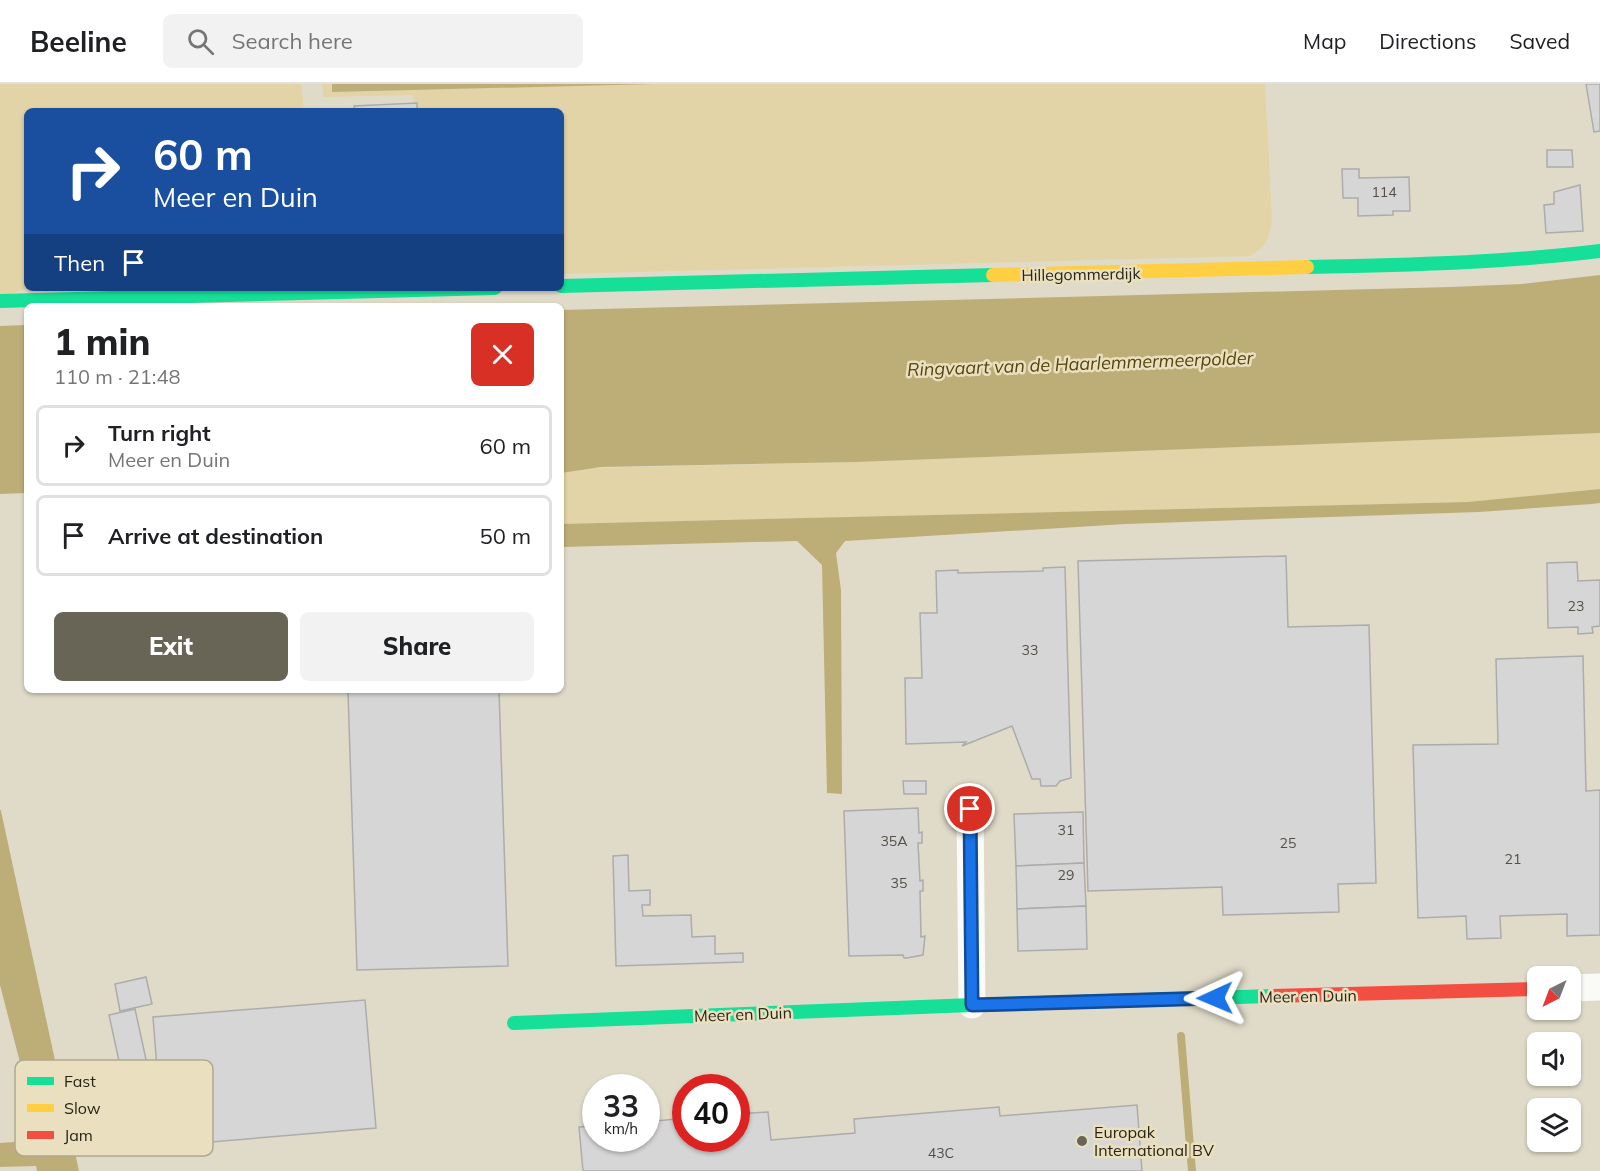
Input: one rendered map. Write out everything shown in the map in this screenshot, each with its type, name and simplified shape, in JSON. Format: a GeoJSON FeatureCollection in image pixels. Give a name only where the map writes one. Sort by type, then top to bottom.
{"type":"FeatureCollection","features":[{"type":"Feature","properties":{"kind":"street","name":"Hillegommerdijk"},"geometry":{"type":"LineString","coordinates":[[564,286],[1465,263],[1600,251]]}},
{"type":"Feature","properties":{"kind":"street"},"geometry":{"type":"LineString","coordinates":[[0,301],[381,291]]}},
{"type":"Feature","properties":{"kind":"street"},"geometry":{"type":"LineString","coordinates":[[970,809],[972,1005]]}},
{"type":"Feature","properties":{"kind":"street"},"geometry":{"type":"LineString","coordinates":[[1581,988],[1600,987]]}},
{"type":"Feature","properties":{"kind":"street","name":"Meer en Duin"},"geometry":{"type":"LineString","coordinates":[[514,1023],[972,1005],[1527,989]]}},
{"type":"Feature","properties":{"kind":"shaded area"},"geometry":{"type":"Polygon","coordinates":[[[0,84],[301,84],[304,108],[24,108],[24,289],[0,298],[0,84]]]}},
{"type":"Feature","properties":{"kind":"shaded area"},"geometry":{"type":"Polygon","coordinates":[[[322,84],[1265,84],[1272,217],[1269,235],[1264,244],[1250,256],[564,274],[564,108],[415,108],[413,95],[324,97],[322,84]]]}},
{"type":"Feature","properties":{"kind":"shaded area"},"geometry":{"type":"Polygon","coordinates":[[[1600,433],[1600,489],[1468,502],[564,524],[564,469],[857,462],[1600,433]]]}},
{"type":"Feature","properties":{"kind":"water"},"geometry":{"type":"Polygon","coordinates":[[[332,84],[655,84],[332,92],[332,84]]]}},
{"type":"Feature","properties":{"kind":"water","name":"Ringvaart van de Haarlemmermeerpolder"},"geometry":{"type":"Polygon","coordinates":[[[1600,275],[1600,433],[857,462],[601,467],[564,473],[564,310],[1522,284],[1600,275]]]}},
{"type":"Feature","properties":{"kind":"water"},"geometry":{"type":"Polygon","coordinates":[[[24,325],[24,493],[0,494],[0,326],[24,325]]]}},
{"type":"Feature","properties":{"kind":"water"},"geometry":{"type":"Polygon","coordinates":[[[1600,489],[1600,503],[1479,512],[1126,524],[845,541],[836,553],[841,590],[842,794],[827,793],[822,565],[797,541],[564,547],[564,524],[1468,502],[1600,489]]]}},
{"type":"Feature","properties":{"kind":"water"},"geometry":{"type":"Polygon","coordinates":[[[0,809],[55,1060],[19,1060],[0,985],[0,809]]]}},
{"type":"Feature","properties":{"kind":"water"},"geometry":{"type":"Polygon","coordinates":[[[15,1142],[15,1156],[76,1156],[79,1171],[37,1171],[36,1166],[0,1167],[0,1143],[15,1142]]]}},
{"type":"Feature","properties":{"kind":"building"},"geometry":{"type":"Polygon","coordinates":[[[1586,84],[1600,84],[1600,131],[1594,132],[1586,84]]]}},
{"type":"Feature","properties":{"kind":"building"},"geometry":{"type":"Polygon","coordinates":[[[417,103],[417,108],[354,108],[354,106],[417,103]]]}},
{"type":"Feature","properties":{"kind":"building"},"geometry":{"type":"Polygon","coordinates":[[[1547,150],[1572,150],[1573,167],[1547,167],[1547,150]]]}},
{"type":"Feature","properties":{"kind":"building"},"geometry":{"type":"Polygon","coordinates":[[[1342,169],[1359,169],[1359,178],[1409,177],[1410,211],[1393,211],[1393,215],[1358,216],[1358,198],[1343,198],[1342,169]]]}},
{"type":"Feature","properties":{"kind":"building"},"geometry":{"type":"Polygon","coordinates":[[[1580,185],[1583,231],[1546,233],[1544,205],[1554,204],[1554,192],[1580,185]]]}},
{"type":"Feature","properties":{"kind":"building"},"geometry":{"type":"Polygon","coordinates":[[[1286,556],[1288,627],[1369,625],[1376,883],[1338,884],[1339,912],[1223,915],[1222,887],[1088,891],[1078,561],[1286,556]]]}},
{"type":"Feature","properties":{"kind":"building"},"geometry":{"type":"Polygon","coordinates":[[[1577,562],[1578,581],[1600,580],[1600,626],[1592,627],[1593,633],[1578,634],[1578,627],[1548,628],[1547,563],[1577,562]]]}},
{"type":"Feature","properties":{"kind":"building"},"geometry":{"type":"Polygon","coordinates":[[[1065,567],[1071,778],[1060,781],[1056,786],[1041,786],[1040,779],[1032,779],[1012,726],[962,746],[966,742],[906,744],[905,678],[922,678],[920,613],[937,613],[936,571],[958,570],[958,573],[1043,571],[1043,568],[1065,567]]]}},
{"type":"Feature","properties":{"kind":"building"},"geometry":{"type":"Polygon","coordinates":[[[1583,656],[1586,791],[1600,790],[1600,935],[1567,936],[1567,914],[1500,916],[1501,938],[1467,939],[1466,916],[1418,918],[1413,745],[1498,744],[1496,659],[1583,656]]]}},
{"type":"Feature","properties":{"kind":"building"},"geometry":{"type":"Polygon","coordinates":[[[348,693],[499,693],[508,966],[357,970],[348,693]]]}},
{"type":"Feature","properties":{"kind":"building"},"geometry":{"type":"Polygon","coordinates":[[[903,781],[926,781],[926,794],[904,794],[903,781]]]}},
{"type":"Feature","properties":{"kind":"building"},"geometry":{"type":"Polygon","coordinates":[[[918,808],[919,833],[922,832],[922,843],[918,843],[920,881],[923,880],[923,891],[920,891],[921,937],[925,936],[923,955],[907,958],[903,955],[849,956],[844,811],[918,808]]]}},
{"type":"Feature","properties":{"kind":"building"},"geometry":{"type":"Polygon","coordinates":[[[1083,812],[1084,863],[1016,866],[1014,814],[1083,812]]]}},
{"type":"Feature","properties":{"kind":"building"},"geometry":{"type":"Polygon","coordinates":[[[628,855],[629,891],[650,890],[650,905],[642,905],[643,916],[691,915],[692,937],[715,936],[715,954],[743,953],[743,962],[616,966],[613,856],[628,855]]]}},
{"type":"Feature","properties":{"kind":"building"},"geometry":{"type":"Polygon","coordinates":[[[1084,863],[1086,906],[1017,909],[1016,866],[1084,863]]]}},
{"type":"Feature","properties":{"kind":"building"},"geometry":{"type":"Polygon","coordinates":[[[1086,906],[1087,949],[1018,951],[1017,909],[1086,906]]]}},
{"type":"Feature","properties":{"kind":"building"},"geometry":{"type":"Polygon","coordinates":[[[146,977],[152,1004],[120,1011],[115,984],[146,977]]]}},
{"type":"Feature","properties":{"kind":"building"},"geometry":{"type":"Polygon","coordinates":[[[365,1000],[376,1128],[213,1142],[213,1060],[156,1060],[153,1017],[365,1000]]]}},
{"type":"Feature","properties":{"kind":"building"},"geometry":{"type":"Polygon","coordinates":[[[135,1009],[146,1060],[119,1060],[109,1015],[135,1009]]]}},
{"type":"Feature","properties":{"kind":"building"},"geometry":{"type":"Polygon","coordinates":[[[1137,1105],[1142,1171],[583,1171],[579,1127],[582,1127],[582,1152],[660,1152],[660,1121],[672,1119],[672,1152],[750,1152],[750,1113],[768,1112],[771,1140],[855,1133],[854,1119],[999,1107],[1000,1116],[1137,1105]]]}},
{"type":"Feature","properties":{"kind":"waterway"},"geometry":{"type":"LineString","coordinates":[[1181,1036],[1192,1171]]}},
{"type":"Feature","properties":{"kind":"traffic: fast"},"geometry":{"type":"LineString","coordinates":[[1307,267],[1491,261],[1600,251]]}},
{"type":"Feature","properties":{"kind":"traffic: fast"},"geometry":{"type":"LineString","coordinates":[[564,286],[993,275]]}},
{"type":"Feature","properties":{"kind":"traffic: fast"},"geometry":{"type":"LineString","coordinates":[[0,301],[381,291]]}},
{"type":"Feature","properties":{"kind":"traffic: fast"},"geometry":{"type":"LineString","coordinates":[[514,1023],[1273,996]]}},
{"type":"Feature","properties":{"kind":"traffic: slow"},"geometry":{"type":"LineString","coordinates":[[993,275],[1307,267]]}},
{"type":"Feature","properties":{"kind":"traffic: jam"},"geometry":{"type":"LineString","coordinates":[[1273,996],[1527,989]]}},
{"type":"Feature","properties":{"kind":"place","name":"Europak International BV"},"geometry":{"type":"Point","coordinates":[1082,1141]}},
{"type":"Feature","properties":{"kind":"route"},"geometry":{"type":"LineString","coordinates":[[970,809],[972,1005],[1215,998]]}}]}
